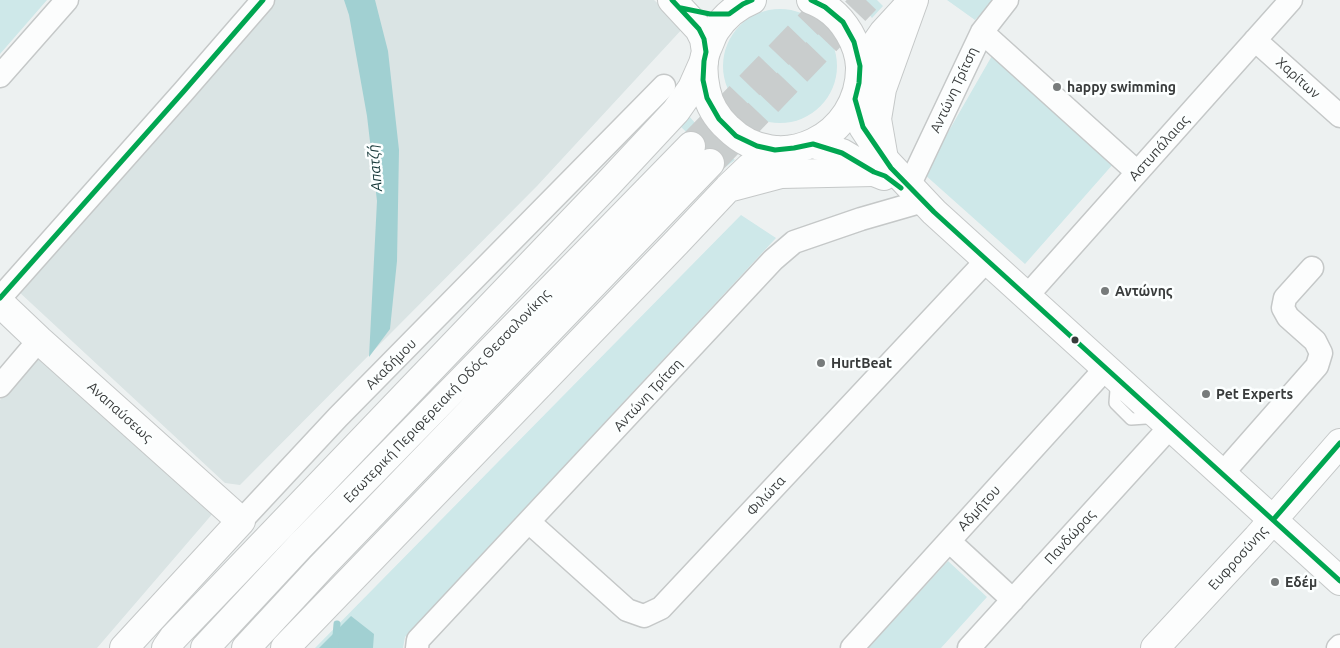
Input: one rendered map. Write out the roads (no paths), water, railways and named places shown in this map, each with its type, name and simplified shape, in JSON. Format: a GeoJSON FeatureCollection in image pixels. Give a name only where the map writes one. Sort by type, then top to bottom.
{"type":"FeatureCollection","features":[{"type":"Feature","properties":{"kind":"main road"},"geometry":{"type":"LineString","coordinates":[[166,648],[180,631],[600,193],[676,111],[692,88],[715,31],[729,14],[752,0]]}},
{"type":"Feature","properties":{"kind":"main road"},"geometry":{"type":"LineString","coordinates":[[677,4],[699,29],[704,39],[704,80],[707,98],[719,119],[736,136],[757,146],[775,150],[814,144],[831,133],[845,118],[855,99],[859,83],[860,66],[854,42],[843,22],[825,7],[811,0]]}},
{"type":"Feature","properties":{"kind":"main road"},"geometry":{"type":"LineString","coordinates":[[860,66],[883,33],[914,0]]}},
{"type":"Feature","properties":{"kind":"main road"},"geometry":{"type":"LineString","coordinates":[[879,165],[877,119],[882,89],[914,0]]}},
{"type":"Feature","properties":{"kind":"main road"},"geometry":{"type":"LineString","coordinates":[[677,4],[710,14],[729,14]]}},
{"type":"Feature","properties":{"kind":"main road"},"geometry":{"type":"LineString","coordinates":[[855,99],[863,128],[885,176],[987,260],[1158,422],[1222,474],[1340,581]]}},
{"type":"Feature","properties":{"kind":"main road"},"geometry":{"type":"LineString","coordinates":[[814,144],[879,165]]}},
{"type":"Feature","properties":{"kind":"main road"},"geometry":{"type":"LineString","coordinates":[[285,648],[728,188],[750,167],[775,150]]}},
{"type":"Feature","properties":{"kind":"main road","name":"Εσωτερική Περιφερειακή Οδός Θεσσαλονίκης"},"geometry":{"type":"LineString","coordinates":[[205,648],[301,546],[700,154],[246,648]]}},
{"type":"Feature","properties":{"kind":"main road"},"geometry":{"type":"LineString","coordinates":[[728,188],[782,174],[879,165]]}},
{"type":"Feature","properties":{"kind":"main road","name":"Αναπαύσεως"},"geometry":{"type":"LineString","coordinates":[[0,303],[241,521]]}},
{"type":"Feature","properties":{"kind":"main road","name":"Ευφροσύνης"},"geometry":{"type":"LineString","coordinates":[[1155,648],[1273,520],[1340,443]]}},
{"type":"Feature","properties":{"kind":"main road","name":"Ακαδήμου"},"geometry":{"type":"LineString","coordinates":[[124,648],[241,521]]}},
{"type":"Feature","properties":{"kind":"street"},"geometry":{"type":"LineString","coordinates":[[0,76],[67,0]]}},
{"type":"Feature","properties":{"kind":"street"},"geometry":{"type":"LineString","coordinates":[[0,298],[263,0]]}},
{"type":"Feature","properties":{"kind":"street","name":"Αντώνη Τρίτση"},"geometry":{"type":"LineString","coordinates":[[417,648],[418,640],[766,267],[794,242],[861,218],[926,210],[982,32],[1007,0]]}},
{"type":"Feature","properties":{"kind":"street","name":"Αστυπάλαιας"},"geometry":{"type":"LineString","coordinates":[[1027,296],[1291,0]]}},
{"type":"Feature","properties":{"kind":"street"},"geometry":{"type":"LineString","coordinates":[[982,32],[1138,172]]}},
{"type":"Feature","properties":{"kind":"street","name":"Χαρίτων"},"geometry":{"type":"LineString","coordinates":[[1255,40],[1340,116]]}},
{"type":"Feature","properties":{"kind":"street","name":"Ακαδήμου"},"geometry":{"type":"LineString","coordinates":[[241,521],[338,417],[664,86]]}},
{"type":"Feature","properties":{"kind":"street","name":"Φιλώτα"},"geometry":{"type":"LineString","coordinates":[[529,522],[627,610],[644,616],[661,608],[987,260]]}},
{"type":"Feature","properties":{"kind":"street"},"geometry":{"type":"LineString","coordinates":[[1222,474],[1317,366],[1321,353],[1315,341],[1288,318],[1283,308],[1285,298],[1312,268]]}},
{"type":"Feature","properties":{"kind":"street"},"geometry":{"type":"LineString","coordinates":[[0,386],[39,340]]}},
{"type":"Feature","properties":{"kind":"street","name":"Αδμήτου"},"geometry":{"type":"LineString","coordinates":[[852,648],[949,542],[1111,379]]}},
{"type":"Feature","properties":{"kind":"street","name":"Πανδώρας"},"geometry":{"type":"LineString","coordinates":[[969,648],[1013,600],[1158,422]]}},
{"type":"Feature","properties":{"kind":"street"},"geometry":{"type":"LineString","coordinates":[[949,542],[1013,600]]}},
{"type":"Feature","properties":{"kind":"water","name":"Απατζή"},"geometry":{"type":"Polygon","coordinates":[[[344,0],[375,0],[388,51],[399,150],[397,261],[390,329],[369,357],[377,201],[367,116],[349,15],[344,0]]]}},
{"type":"Feature","properties":{"kind":"water"},"geometry":{"type":"Polygon","coordinates":[[[351,616],[374,634],[373,648],[319,648],[351,616]]]}},
{"type":"Feature","properties":{"kind":"waterway"},"geometry":{"type":"LineString","coordinates":[[335,648],[337,624]]}},
{"type":"Feature","properties":{"kind":"tunnel"},"geometry":{"type":"LineString","coordinates":[[691,146],[832,0]]}},
{"type":"Feature","properties":{"kind":"tunnel"},"geometry":{"type":"LineString","coordinates":[[710,163],[866,0]]}},
{"type":"Feature","properties":{"kind":"place","name":"happy swimming"},"geometry":{"type":"Point","coordinates":[1057,87]}},
{"type":"Feature","properties":{"kind":"place","name":"Αντώνης"},"geometry":{"type":"Point","coordinates":[1105,291]}},
{"type":"Feature","properties":{"kind":"place","name":"HurtBeat"},"geometry":{"type":"Point","coordinates":[821,363]}},
{"type":"Feature","properties":{"kind":"place","name":"Pet Experts"},"geometry":{"type":"Point","coordinates":[1206,394]}},
{"type":"Feature","properties":{"kind":"place","name":"Εδέμ"},"geometry":{"type":"Point","coordinates":[1275,582]}}]}
